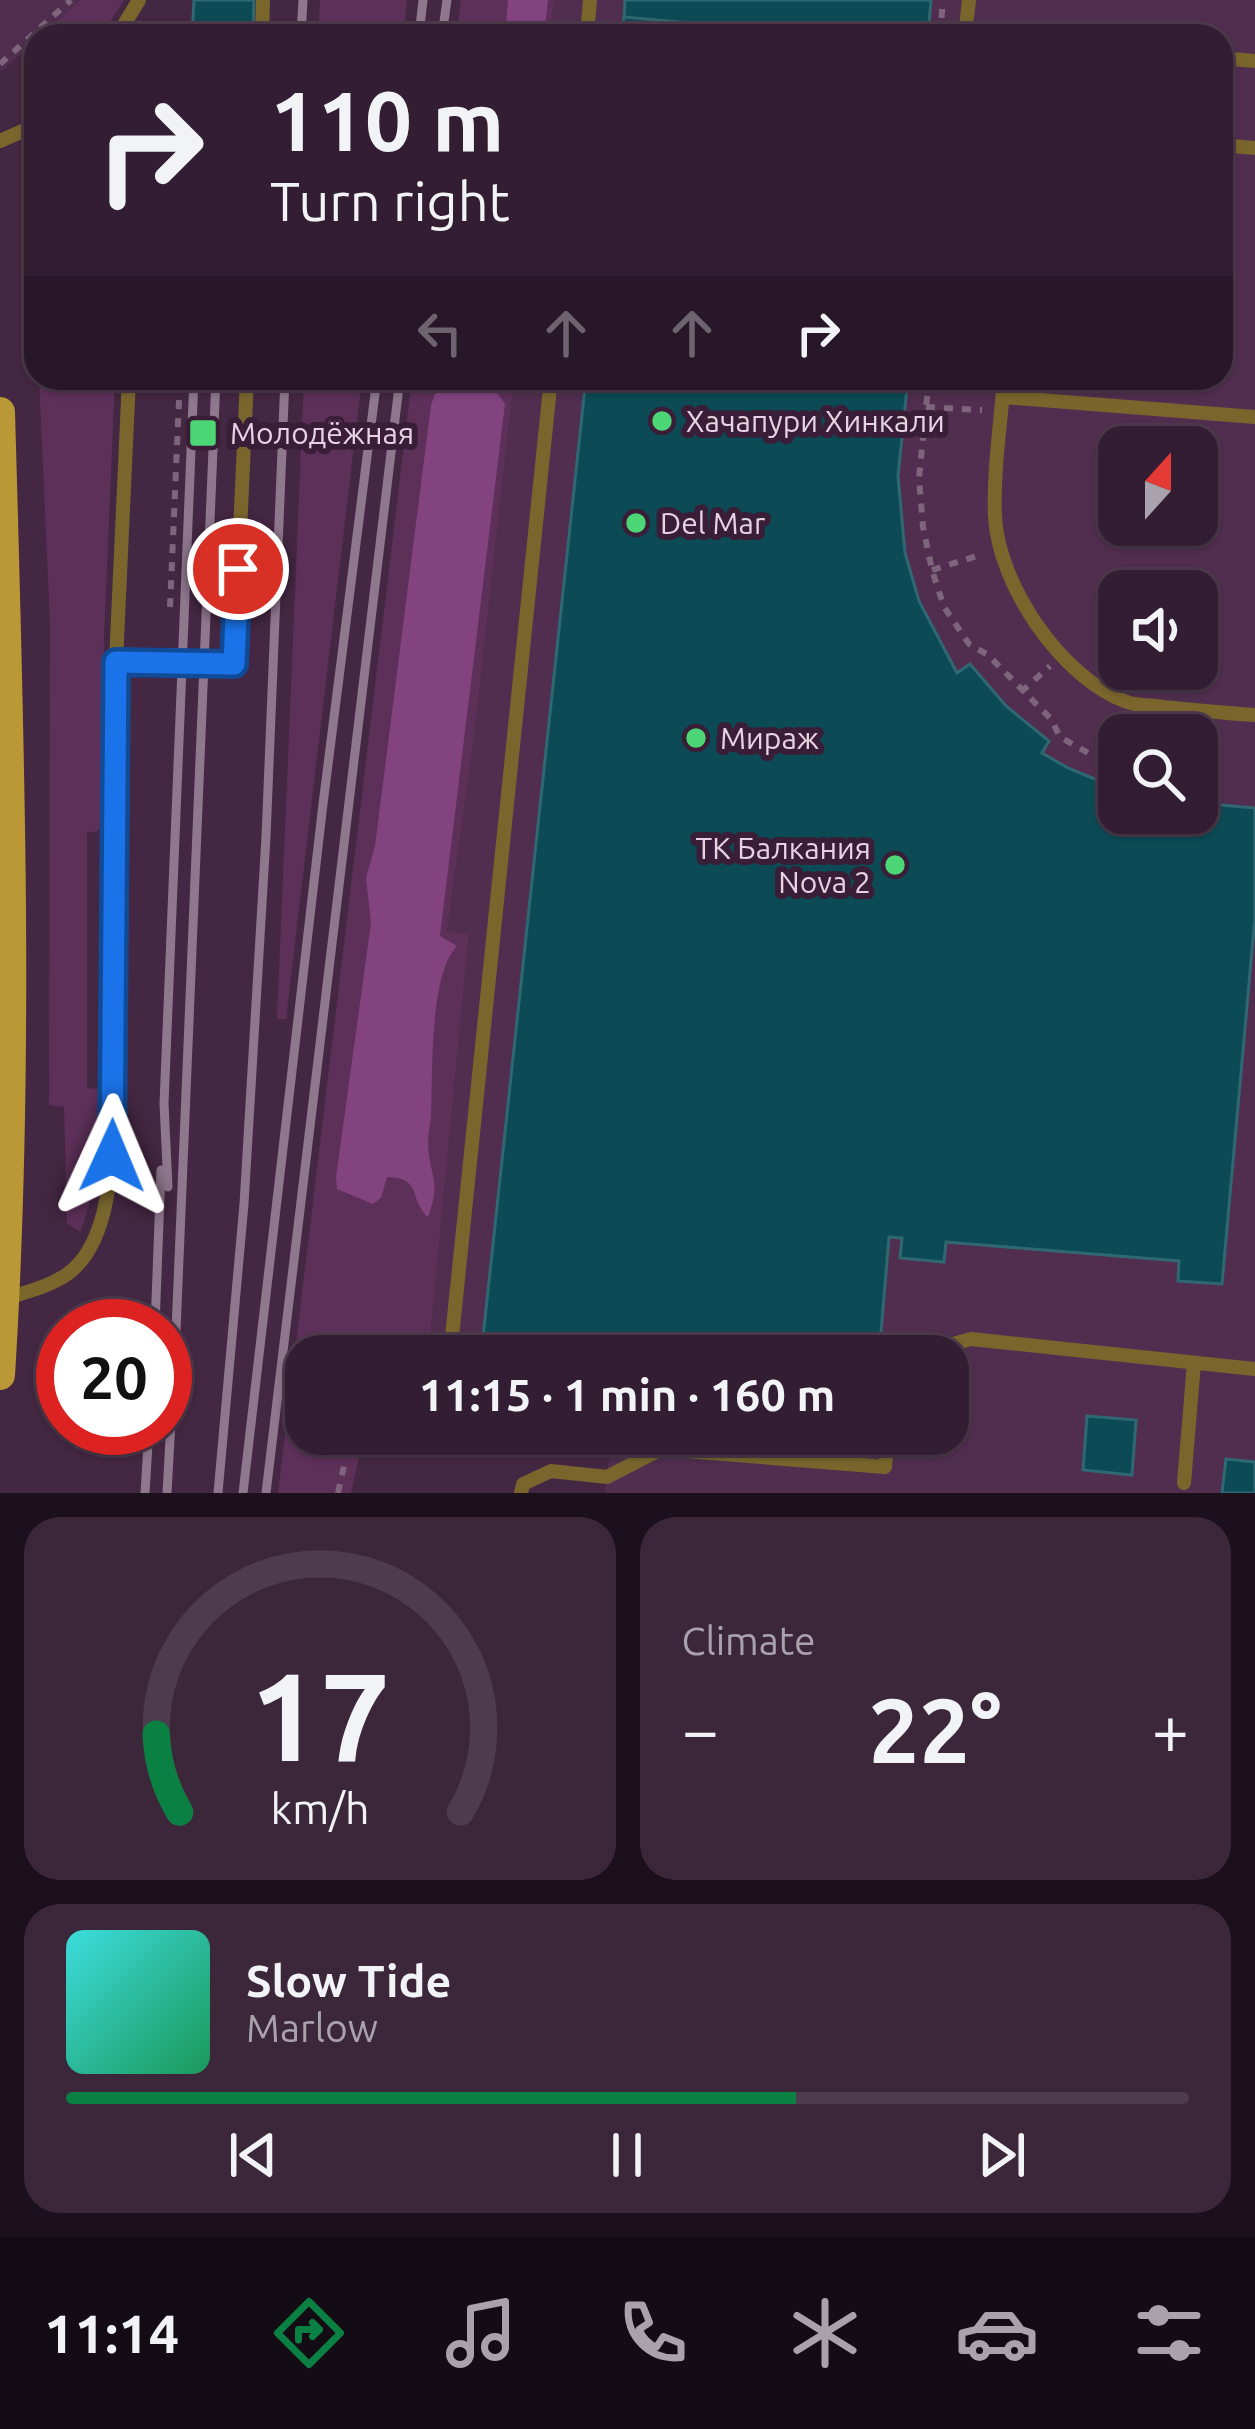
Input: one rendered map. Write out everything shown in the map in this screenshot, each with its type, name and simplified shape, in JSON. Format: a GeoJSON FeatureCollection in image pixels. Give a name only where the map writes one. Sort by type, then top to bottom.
{"type":"FeatureCollection","features":[{"type":"Feature","properties":{"kind":"main road"},"geometry":{"type":"LineString","coordinates":[[0,412],[10,918],[0,1376]]}},
{"type":"Feature","properties":{"kind":"lane"},"geometry":{"type":"LineString","coordinates":[[5,1299],[53,1282],[84,1259],[94,1241],[112,1156],[116,662],[127,390]]}},
{"type":"Feature","properties":{"kind":"lane"},"geometry":{"type":"LineString","coordinates":[[116,662],[234,664],[246,390]]}},
{"type":"Feature","properties":{"kind":"lane"},"geometry":{"type":"LineString","coordinates":[[452,1335],[550,390]]}},
{"type":"Feature","properties":{"kind":"lane"},"geometry":{"type":"LineString","coordinates":[[1003,390],[994,513],[1000,548],[1042,635],[1092,681],[1128,703],[1255,715]]}},
{"type":"Feature","properties":{"kind":"lane"},"geometry":{"type":"LineString","coordinates":[[1002,404],[1255,416]]}},
{"type":"Feature","properties":{"kind":"lane"},"geometry":{"type":"LineString","coordinates":[[969,1340],[1255,1369]]}},
{"type":"Feature","properties":{"kind":"lane"},"geometry":{"type":"LineString","coordinates":[[1184,1483],[1194,1363]]}},
{"type":"Feature","properties":{"kind":"lane"},"geometry":{"type":"LineString","coordinates":[[521,1493],[523,1484],[551,1471],[607,1477],[650,1455]]}},
{"type":"Feature","properties":{"kind":"lane"},"geometry":{"type":"LineString","coordinates":[[736,1455],[885,1467],[886,1455]]}},
{"type":"Feature","properties":{"kind":"path"},"geometry":{"type":"LineString","coordinates":[[44,24],[71,0]]}},
{"type":"Feature","properties":{"kind":"path"},"geometry":{"type":"LineString","coordinates":[[0,64],[24,42]]}},
{"type":"Feature","properties":{"kind":"path"},"geometry":{"type":"LineString","coordinates":[[170,607],[179,390]]}},
{"type":"Feature","properties":{"kind":"path"},"geometry":{"type":"LineString","coordinates":[[928,390],[919,478],[923,527],[944,607],[969,644],[988,655],[1051,719],[1060,737],[1098,757]]}},
{"type":"Feature","properties":{"kind":"path"},"geometry":{"type":"LineString","coordinates":[[926,407],[1002,404]]}},
{"type":"Feature","properties":{"kind":"path"},"geometry":{"type":"LineString","coordinates":[[932,570],[1000,548]]}},
{"type":"Feature","properties":{"kind":"path"},"geometry":{"type":"LineString","coordinates":[[1021,692],[1061,656]]}},
{"type":"Feature","properties":{"kind":"path"},"geometry":{"type":"LineString","coordinates":[[1218,743],[1221,712]]}},
{"type":"Feature","properties":{"kind":"path"},"geometry":{"type":"LineString","coordinates":[[338,1493],[346,1455]]}},
{"type":"Feature","properties":{"kind":"shaded area"},"geometry":{"type":"Polygon","coordinates":[[[0,0],[80,0],[53,24],[24,24],[24,51],[0,73],[0,0]]]}},
{"type":"Feature","properties":{"kind":"shaded area"},"geometry":{"type":"Polygon","coordinates":[[[80,0],[124,0],[109,24],[53,24],[80,0]]]}},
{"type":"Feature","properties":{"kind":"shaded area"},"geometry":{"type":"Polygon","coordinates":[[[320,0],[407,0],[404,24],[319,24],[320,0]]]}},
{"type":"Feature","properties":{"kind":"shaded area"},"geometry":{"type":"Polygon","coordinates":[[[461,0],[554,0],[551,24],[458,24],[461,0]]]}},
{"type":"Feature","properties":{"kind":"shaded area"},"geometry":{"type":"Polygon","coordinates":[[[508,0],[548,0],[545,24],[506,24],[508,0]]]}},
{"type":"Feature","properties":{"kind":"shaded area","name":"ТК Балкания Nova 2"},"geometry":{"type":"Polygon","coordinates":[[[554,0],[1255,0],[1255,1493],[605,1493],[609,1455],[969,1455],[969,1335],[430,1335],[469,935],[447,933],[513,390],[1233,390],[1233,24],[551,24],[554,0]]]}},
{"type":"Feature","properties":{"kind":"shaded area"},"geometry":{"type":"Polygon","coordinates":[[[40,390],[114,390],[101,827],[87,833],[87,1088],[98,1089],[98,1128],[94,1181],[80,1232],[67,1223],[64,1107],[49,1105],[50,623],[40,390]]]}},
{"type":"Feature","properties":{"kind":"shaded area"},"geometry":{"type":"Polygon","coordinates":[[[303,390],[361,390],[286,1019],[277,1019],[303,390]]]}},
{"type":"Feature","properties":{"kind":"shaded area"},"geometry":{"type":"Polygon","coordinates":[[[411,390],[513,390],[475,731],[447,932],[469,934],[430,1335],[297,1335],[411,390]]]}},
{"type":"Feature","properties":{"kind":"shaded area"},"geometry":{"type":"Polygon","coordinates":[[[437,390],[494,390],[505,404],[440,936],[457,946],[441,979],[434,1026],[428,1142],[434,1186],[428,1217],[406,1181],[387,1177],[381,1198],[373,1204],[337,1189],[336,1177],[371,923],[366,878],[375,846],[437,390]]]}},
{"type":"Feature","properties":{"kind":"shaded area"},"geometry":{"type":"Polygon","coordinates":[[[285,1435],[285,1455],[359,1455],[351,1493],[278,1493],[285,1435]]]}},
{"type":"Feature","properties":{"kind":"building"},"geometry":{"type":"Polygon","coordinates":[[[194,0],[254,0],[253,24],[193,24],[194,0]]]}},
{"type":"Feature","properties":{"kind":"building"},"geometry":{"type":"Polygon","coordinates":[[[625,0],[931,0],[929,24],[701,24],[624,17],[625,0]]]}},
{"type":"Feature","properties":{"kind":"building"},"geometry":{"type":"Polygon","coordinates":[[[624,17],[701,24],[623,24],[624,17]]]}},
{"type":"Feature","properties":{"kind":"building","name":"ТК Балкания Nova 2"},"geometry":{"type":"Polygon","coordinates":[[[585,390],[907,390],[898,476],[905,553],[919,601],[957,673],[970,664],[1006,706],[1049,741],[1042,753],[1098,780],[1098,834],[1218,834],[1218,805],[1255,808],[1255,917],[1222,1284],[1178,1281],[1179,1261],[946,1242],[944,1262],[900,1258],[902,1238],[889,1237],[881,1335],[483,1335],[585,390]]]}},
{"type":"Feature","properties":{"kind":"building"},"geometry":{"type":"Polygon","coordinates":[[[1087,1416],[1136,1420],[1132,1475],[1083,1470],[1087,1416]]]}},
{"type":"Feature","properties":{"kind":"building"},"geometry":{"type":"Polygon","coordinates":[[[1226,1459],[1255,1462],[1255,1493],[1222,1493],[1226,1459]]]}},
{"type":"Feature","properties":{"kind":"railway"},"geometry":{"type":"LineString","coordinates":[[302,24],[303,0]]}},
{"type":"Feature","properties":{"kind":"railway"},"geometry":{"type":"LineString","coordinates":[[420,24],[423,0]]}},
{"type":"Feature","properties":{"kind":"railway"},"geometry":{"type":"LineString","coordinates":[[444,24],[447,0]]}},
{"type":"Feature","properties":{"kind":"railway"},"geometry":{"type":"LineString","coordinates":[[168,1187],[164,1104],[194,390]]}},
{"type":"Feature","properties":{"kind":"railway"},"geometry":{"type":"LineString","coordinates":[[167,1493],[215,390]]}},
{"type":"Feature","properties":{"kind":"railway"},"geometry":{"type":"LineString","coordinates":[[218,1493],[244,1204],[266,837],[285,390]]}},
{"type":"Feature","properties":{"kind":"railway"},"geometry":{"type":"LineString","coordinates":[[243,1493],[375,390]]}},
{"type":"Feature","properties":{"kind":"railway"},"geometry":{"type":"LineString","coordinates":[[266,1493],[399,390]]}},
{"type":"Feature","properties":{"kind":"railway"},"geometry":{"type":"LineString","coordinates":[[156,1299],[161,1170]]}},
{"type":"Feature","properties":{"kind":"railway"},"geometry":{"type":"LineString","coordinates":[[145,1493],[147,1455]]}},
{"type":"Feature","properties":{"kind":"place","name":"Хачапури Хинкали"},"geometry":{"type":"Point","coordinates":[662,421]}},
{"type":"Feature","properties":{"kind":"place","name":"Молодёжная"},"geometry":{"type":"Point","coordinates":[203,433]}},
{"type":"Feature","properties":{"kind":"place","name":"Del Mar"},"geometry":{"type":"Point","coordinates":[636,523]}},
{"type":"Feature","properties":{"kind":"place","name":"Мираж"},"geometry":{"type":"Point","coordinates":[696,738]}},
{"type":"Feature","properties":{"kind":"place","name":"ТК Балкания Nova 2"},"geometry":{"type":"Point","coordinates":[895,865]}},
{"type":"Feature","properties":{"kind":"route"},"geometry":{"type":"LineString","coordinates":[[112,1156],[116,662],[234,664],[238,569]]}}]}
